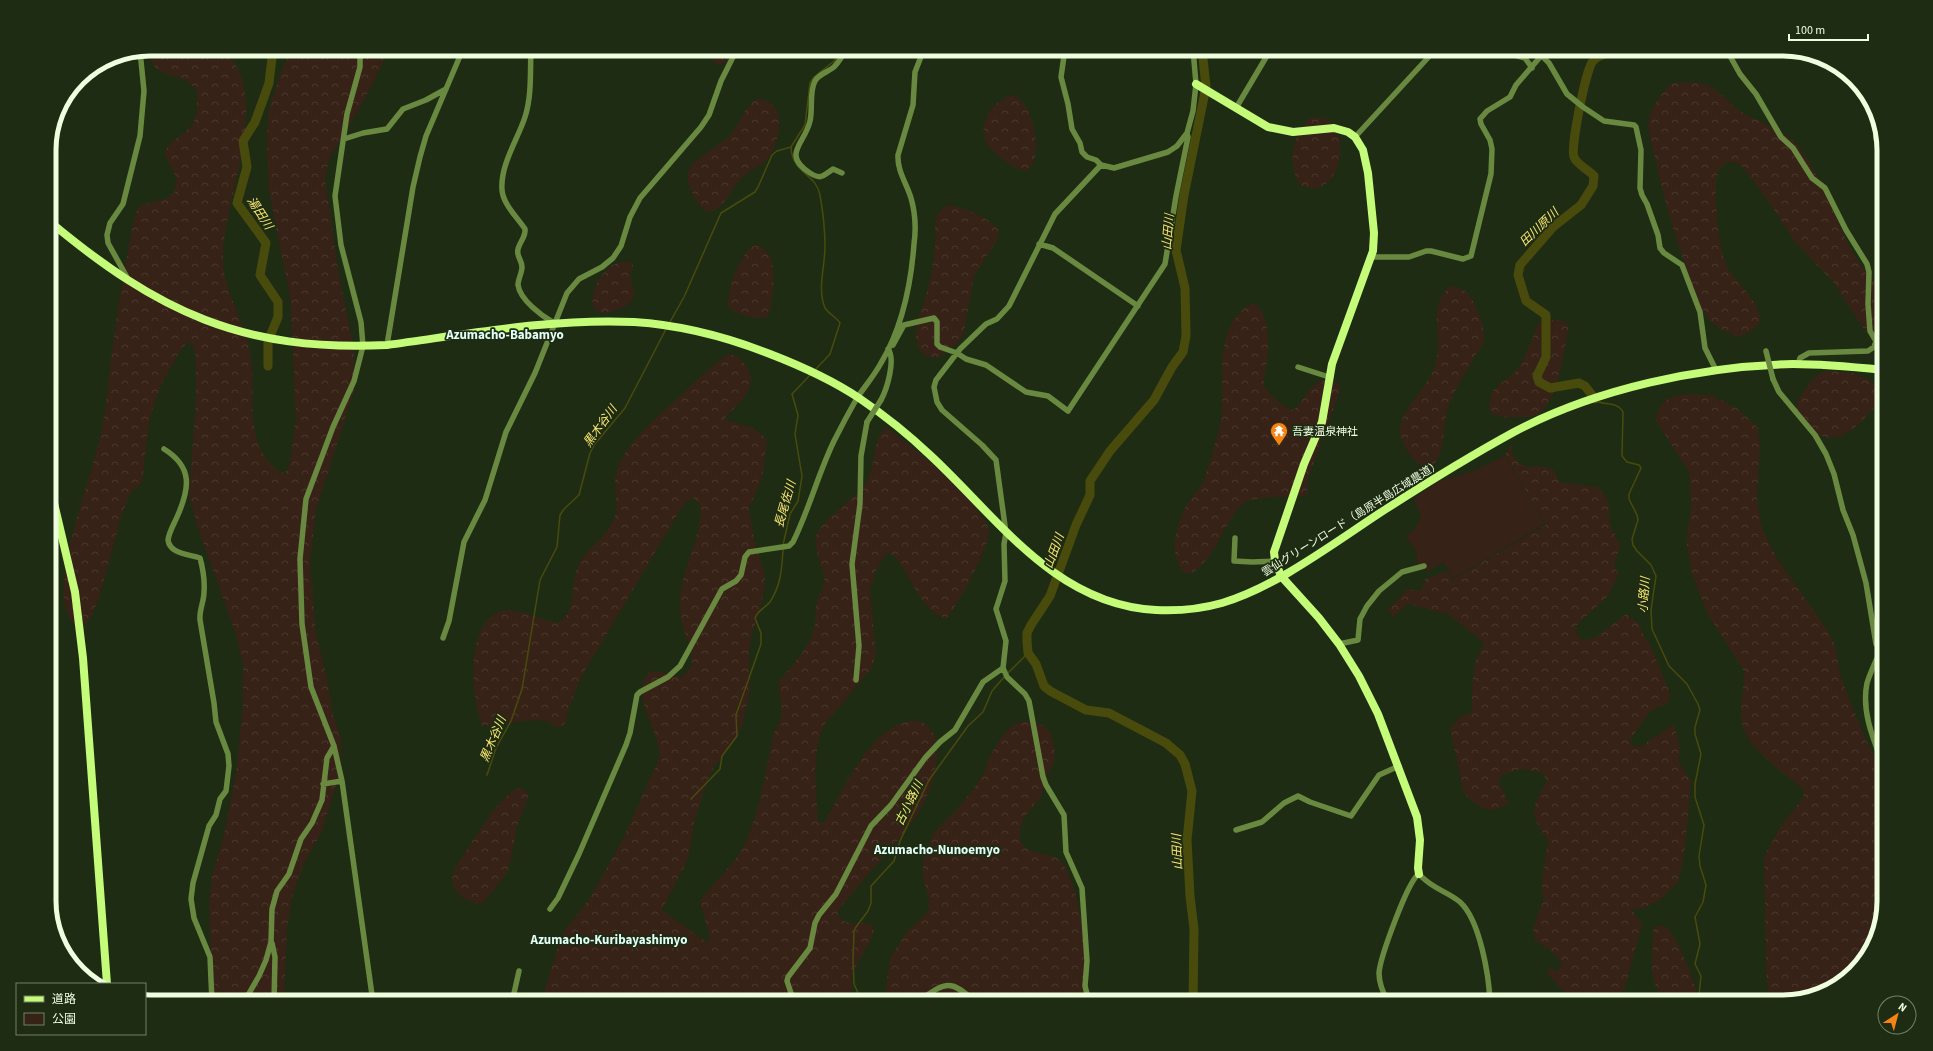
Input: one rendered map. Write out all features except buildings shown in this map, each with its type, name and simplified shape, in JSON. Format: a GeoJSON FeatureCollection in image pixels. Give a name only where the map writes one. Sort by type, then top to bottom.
{"type":"FeatureCollection","features":[{"type":"Feature","properties":{"kind":"street"},"geometry":{"type":"LineString","coordinates":[[360,56],[360,67],[347,114],[335,196],[336,216],[341,246],[362,322],[363,346],[354,381],[333,427],[306,499],[300,559],[301,601],[311,687],[334,746],[342,781],[372,995]]}},
{"type":"Feature","properties":{"kind":"street"},"geometry":{"type":"LineString","coordinates":[[387,345],[413,187],[426,136],[461,56]]}},
{"type":"Feature","properties":{"kind":"street"},"geometry":{"type":"LineString","coordinates":[[531,56],[530,94],[526,115],[506,165],[502,181],[502,191],[508,206],[525,229],[526,233],[517,249],[518,256],[522,264],[518,285],[520,292],[538,314],[554,323]]}},
{"type":"Feature","properties":{"kind":"street"},"geometry":{"type":"LineString","coordinates":[[443,638],[448,621],[464,542],[485,500],[506,432],[535,373],[567,293],[573,285],[585,275],[608,263],[618,253],[630,217],[640,198],[706,121],[721,81],[734,56]]}},
{"type":"Feature","properties":{"kind":"street"},"geometry":{"type":"LineString","coordinates":[[841,56],[834,67],[814,82],[810,123],[795,153],[796,159],[803,168],[816,177],[820,177],[833,169],[842,173]]}},
{"type":"Feature","properties":{"kind":"street"},"geometry":{"type":"LineString","coordinates":[[550,909],[558,898],[579,854],[626,745],[630,733],[637,695],[671,675],[680,666],[722,589],[736,581],[741,575],[745,557],[749,552],[789,546],[793,542],[834,440],[855,396],[873,377],[888,349],[904,305],[911,278],[914,242],[913,210],[911,199],[898,163],[898,155],[915,99],[915,72],[921,56]]}},
{"type":"Feature","properties":{"kind":"street"},"geometry":{"type":"LineString","coordinates":[[1064,56],[1061,77],[1068,104],[1072,129],[1080,143],[1082,152],[1087,157],[1110,168],[1119,167],[1168,152],[1177,146],[1187,133]]}},
{"type":"Feature","properties":{"kind":"street"},"geometry":{"type":"LineString","coordinates":[[888,349],[894,344],[904,326],[912,322],[922,322],[934,318],[937,322],[938,346],[957,353],[966,359],[986,365],[1030,394],[1048,396],[1068,412],[1168,259],[1176,196],[1188,137],[1187,133],[1198,85],[1194,56]]}},
{"type":"Feature","properties":{"kind":"street"},"geometry":{"type":"LineString","coordinates":[[1236,108],[1267,56]]}},
{"type":"Feature","properties":{"kind":"street"},"geometry":{"type":"LineString","coordinates":[[1355,137],[1430,56]]}},
{"type":"Feature","properties":{"kind":"street"},"geometry":{"type":"LineString","coordinates":[[1518,56],[1525,58],[1532,68]]}},
{"type":"Feature","properties":{"kind":"street"},"geometry":{"type":"LineString","coordinates":[[1372,256],[1409,258],[1426,251],[1463,259],[1470,256],[1491,174],[1492,149],[1490,140],[1481,124],[1480,119],[1487,111],[1507,100],[1516,85],[1542,56],[1549,63],[1567,94],[1581,105],[1604,121],[1634,125],[1636,127],[1641,150],[1640,188],[1642,195],[1647,204],[1658,235],[1660,248],[1664,253],[1682,266],[1700,312],[1705,348],[1716,370]]}},
{"type":"Feature","properties":{"kind":"street"},"geometry":{"type":"LineString","coordinates":[[1730,56],[1740,74],[1756,94],[1781,137],[1793,148],[1812,178],[1825,188],[1846,230],[1867,264],[1869,272],[1868,304],[1870,330],[1876,341],[1874,347],[1868,351],[1809,353],[1800,358],[1798,364]]}},
{"type":"Feature","properties":{"kind":"street"},"geometry":{"type":"LineString","coordinates":[[129,281],[108,243],[108,235],[110,223],[123,204],[140,136],[144,91],[141,57]]}},
{"type":"Feature","properties":{"kind":"street"},"geometry":{"type":"LineString","coordinates":[[1198,85],[1258,122],[1279,130],[1293,132],[1334,128],[1348,132],[1355,137],[1363,150],[1368,173],[1374,239],[1372,256],[1332,364],[1322,422],[1304,464],[1276,546],[1275,561],[1281,576],[1319,618],[1339,644],[1368,693],[1417,817],[1420,834],[1419,874],[1414,879],[1405,896],[1382,959],[1379,975],[1384,995]]}},
{"type":"Feature","properties":{"kind":"street"},"geometry":{"type":"LineString","coordinates":[[344,139],[363,133],[387,129],[403,109],[426,100],[446,89]]}},
{"type":"Feature","properties":{"kind":"street"},"geometry":{"type":"LineString","coordinates":[[1087,995],[1085,986],[1087,961],[1082,888],[1066,852],[1066,824],[1064,815],[1046,785],[1043,777],[1029,701],[1025,694],[1005,672],[1006,641],[996,609],[1005,581],[1004,544],[1006,533],[996,460],[982,445],[942,410],[937,402],[934,387],[936,380],[957,353],[982,328],[997,319],[1009,306],[1032,263],[1039,244],[1056,214],[1101,165]]}},
{"type":"Feature","properties":{"kind":"street","name":"雲仙グリーンロード（島原半島広域農道）"},"geometry":{"type":"LineString","coordinates":[[56,227],[84,249],[129,281],[173,307],[223,327],[278,340],[343,347],[387,345],[554,323],[588,322],[637,322],[663,325],[730,339],[794,363],[855,396],[899,429],[930,455],[1006,533],[1038,562],[1073,585],[1112,602],[1154,610],[1195,609],[1221,603],[1248,594],[1281,576],[1468,458],[1519,430],[1587,401],[1622,389],[1716,370],[1798,364],[1877,370]]}},
{"type":"Feature","properties":{"kind":"street"},"geometry":{"type":"LineString","coordinates":[[1039,244],[1053,248],[1138,306]]}},
{"type":"Feature","properties":{"kind":"street"},"geometry":{"type":"LineString","coordinates":[[856,680],[859,646],[852,564],[860,504],[860,456],[866,422],[881,400],[888,385],[892,357],[888,349]]}},
{"type":"Feature","properties":{"kind":"street"},"geometry":{"type":"LineString","coordinates":[[1766,351],[1773,379],[1779,392],[1815,435],[1826,454],[1834,474],[1843,510],[1853,535],[1866,583],[1877,645]]}},
{"type":"Feature","properties":{"kind":"street"},"geometry":{"type":"LineString","coordinates":[[1298,367],[1329,377]]}},
{"type":"Feature","properties":{"kind":"street"},"geometry":{"type":"LineString","coordinates":[[164,449],[185,469],[187,478],[184,502],[168,540],[169,546],[173,550],[200,558],[203,568],[204,593],[200,620],[216,722],[228,754],[229,766],[226,791],[220,799],[216,815],[209,826],[193,883],[192,898],[197,927],[210,956],[212,995]]}},
{"type":"Feature","properties":{"kind":"street"},"geometry":{"type":"LineString","coordinates":[[56,527],[75,592],[83,658],[107,983]]}},
{"type":"Feature","properties":{"kind":"street"},"geometry":{"type":"LineString","coordinates":[[1235,538],[1234,561],[1275,561]]}},
{"type":"Feature","properties":{"kind":"street"},"geometry":{"type":"LineString","coordinates":[[1339,644],[1358,640],[1360,619],[1367,606],[1379,591],[1402,572],[1424,566]]}},
{"type":"Feature","properties":{"kind":"street"},"geometry":{"type":"LineString","coordinates":[[1877,660],[1868,682],[1866,706],[1868,720],[1877,746]]}},
{"type":"Feature","properties":{"kind":"street"},"geometry":{"type":"LineString","coordinates":[[792,995],[787,981],[788,977],[810,948],[815,923],[836,894],[867,833],[891,805],[925,758],[940,742],[955,730],[964,717],[983,682],[1005,672]]}},
{"type":"Feature","properties":{"kind":"street"},"geometry":{"type":"LineString","coordinates":[[274,995],[276,963],[271,942],[272,909],[277,891],[289,874],[301,839],[312,823],[322,800],[327,758],[334,746]]}},
{"type":"Feature","properties":{"kind":"street"},"geometry":{"type":"LineString","coordinates":[[1236,830],[1262,822],[1284,803],[1298,796],[1310,802],[1351,816],[1379,775],[1398,766]]}},
{"type":"Feature","properties":{"kind":"street"},"geometry":{"type":"LineString","coordinates":[[323,784],[342,781]]}},
{"type":"Feature","properties":{"kind":"street"},"geometry":{"type":"LineString","coordinates":[[1419,874],[1432,886],[1454,898],[1466,909],[1485,959],[1489,995]]}},
{"type":"Feature","properties":{"kind":"street"},"geometry":{"type":"LineString","coordinates":[[249,995],[259,976],[271,942]]}},
{"type":"Feature","properties":{"kind":"street"},"geometry":{"type":"LineString","coordinates":[[514,995],[519,972]]}},
{"type":"Feature","properties":{"kind":"street"},"geometry":{"type":"LineString","coordinates":[[928,995],[938,988],[948,985],[955,986],[967,995]]}},
{"type":"Feature","properties":{"kind":"green space"},"geometry":{"type":"Polygon","coordinates":[[[228,56],[238,69],[245,93],[246,120],[242,150],[225,237],[223,261],[224,273],[244,330],[250,353],[252,364],[253,421],[258,443],[269,462],[281,472],[285,473],[290,464],[296,417],[290,297],[269,191],[267,147],[268,113],[281,72],[289,56],[385,56],[382,65],[361,106],[329,159],[325,179],[339,276],[354,349],[354,391],[316,510],[310,564],[316,633],[328,682],[333,716],[341,738],[341,769],[322,831],[304,864],[293,893],[287,927],[284,995],[212,995],[209,901],[212,876],[224,835],[236,774],[243,705],[243,663],[235,632],[198,528],[189,495],[196,396],[196,358],[193,345],[188,342],[182,348],[161,385],[149,420],[142,484],[131,492],[122,514],[99,598],[90,619],[80,629],[71,620],[64,603],[64,583],[70,545],[101,433],[117,316],[136,212],[141,205],[165,199],[174,193],[177,179],[164,153],[174,140],[191,126],[196,114],[197,91],[187,81],[157,69],[149,57],[228,56]]]}},
{"type":"Feature","properties":{"kind":"green space"},"geometry":{"type":"Polygon","coordinates":[[[708,56],[729,56],[728,59],[722,64],[716,64],[708,56]]]}},
{"type":"Feature","properties":{"kind":"green space"},"geometry":{"type":"Polygon","coordinates":[[[1673,83],[1706,84],[1717,91],[1735,108],[1777,129],[1796,144],[1808,160],[1858,261],[1870,277],[1877,283],[1877,339],[1866,332],[1834,283],[1796,243],[1744,168],[1736,163],[1727,162],[1720,168],[1716,186],[1717,221],[1726,264],[1729,271],[1758,309],[1760,316],[1759,323],[1753,330],[1739,337],[1719,327],[1706,316],[1695,294],[1676,237],[1664,196],[1649,133],[1650,115],[1666,90],[1673,83]]]}},
{"type":"Feature","properties":{"kind":"green space"},"geometry":{"type":"Polygon","coordinates":[[[1012,95],[1023,102],[1031,117],[1033,126],[1036,146],[1035,156],[1033,164],[1028,170],[1016,168],[997,155],[986,141],[984,134],[986,119],[993,107],[1005,98],[1012,95]]]}},
{"type":"Feature","properties":{"kind":"green space"},"geometry":{"type":"Polygon","coordinates":[[[759,99],[769,102],[775,107],[778,115],[780,124],[779,133],[772,152],[765,161],[740,180],[719,207],[707,212],[702,208],[691,190],[688,180],[689,171],[699,158],[724,141],[731,134],[750,104],[759,99]]]}},
{"type":"Feature","properties":{"kind":"green space"},"geometry":{"type":"Polygon","coordinates":[[[1311,117],[1327,120],[1336,129],[1340,143],[1340,159],[1334,173],[1326,184],[1314,188],[1299,184],[1293,166],[1293,149],[1296,140],[1299,132],[1311,117]]]}},
{"type":"Feature","properties":{"kind":"green space"},"geometry":{"type":"Polygon","coordinates":[[[948,205],[962,208],[983,217],[999,231],[997,240],[974,276],[964,332],[959,342],[937,358],[927,356],[920,350],[917,343],[916,329],[927,292],[934,258],[936,218],[941,210],[948,205]]]}},
{"type":"Feature","properties":{"kind":"green space"},"geometry":{"type":"Polygon","coordinates":[[[759,245],[770,256],[774,278],[773,296],[769,312],[767,317],[762,318],[741,314],[728,307],[728,299],[737,268],[750,247],[759,245]]]}},
{"type":"Feature","properties":{"kind":"green space"},"geometry":{"type":"Polygon","coordinates":[[[627,261],[633,265],[631,282],[634,295],[632,300],[626,306],[619,309],[606,313],[597,311],[593,306],[593,297],[595,288],[600,278],[615,264],[627,261]]]}},
{"type":"Feature","properties":{"kind":"green space"},"geometry":{"type":"Polygon","coordinates":[[[1453,286],[1467,292],[1473,301],[1482,324],[1484,338],[1482,346],[1461,380],[1449,405],[1439,456],[1435,464],[1429,470],[1424,468],[1415,460],[1406,449],[1400,433],[1401,424],[1408,408],[1426,384],[1434,368],[1438,350],[1437,309],[1443,294],[1449,287],[1453,286]]]}},
{"type":"Feature","properties":{"kind":"green space"},"geometry":{"type":"Polygon","coordinates":[[[1250,304],[1255,304],[1260,309],[1266,323],[1268,347],[1264,384],[1268,391],[1276,399],[1289,409],[1293,410],[1299,405],[1311,388],[1320,381],[1335,381],[1341,388],[1308,478],[1307,494],[1303,496],[1267,498],[1248,501],[1240,507],[1233,516],[1212,553],[1204,563],[1195,571],[1186,574],[1180,568],[1175,551],[1175,541],[1179,522],[1186,506],[1202,484],[1218,432],[1222,404],[1223,357],[1229,328],[1238,315],[1250,304]]]}},
{"type":"Feature","properties":{"kind":"green space"},"geometry":{"type":"Polygon","coordinates":[[[1542,319],[1563,321],[1569,326],[1559,375],[1550,400],[1544,409],[1535,416],[1503,417],[1496,415],[1489,411],[1491,395],[1498,386],[1512,375],[1520,366],[1539,322],[1542,319]]]}},
{"type":"Feature","properties":{"kind":"green space"},"geometry":{"type":"Polygon","coordinates":[[[727,355],[736,355],[745,364],[751,379],[750,387],[746,394],[725,419],[754,429],[767,441],[762,479],[749,508],[754,539],[765,574],[765,587],[759,614],[751,636],[749,658],[750,690],[744,719],[738,736],[714,767],[707,781],[694,823],[688,859],[662,910],[708,943],[710,938],[700,901],[734,861],[744,846],[758,806],[774,733],[780,718],[781,707],[779,681],[796,662],[813,633],[816,604],[824,581],[815,542],[816,537],[819,530],[825,523],[864,485],[871,470],[878,438],[885,427],[911,446],[963,493],[977,509],[986,523],[989,534],[983,553],[971,577],[947,618],[939,616],[925,603],[896,557],[889,553],[884,556],[875,573],[870,589],[876,655],[871,669],[824,725],[818,743],[815,769],[818,821],[822,823],[825,821],[850,776],[871,747],[883,735],[896,726],[911,721],[918,721],[927,725],[935,736],[937,752],[932,783],[925,801],[915,818],[840,909],[838,915],[842,919],[851,923],[867,923],[872,925],[874,932],[852,975],[852,995],[543,995],[562,934],[588,901],[622,841],[659,759],[659,749],[656,738],[644,705],[642,694],[644,683],[649,672],[657,671],[681,677],[691,667],[692,654],[683,628],[680,606],[683,580],[698,530],[700,504],[693,498],[686,502],[679,512],[581,677],[569,707],[566,722],[560,728],[545,721],[534,720],[482,726],[475,699],[474,682],[474,664],[480,632],[487,620],[498,612],[504,610],[511,610],[557,623],[563,619],[568,613],[574,581],[581,560],[610,527],[613,521],[616,509],[616,473],[626,451],[652,422],[727,355]]]}},
{"type":"Feature","properties":{"kind":"green space"},"geometry":{"type":"Polygon","coordinates":[[[1825,371],[1842,372],[1865,378],[1877,387],[1877,404],[1860,423],[1852,430],[1844,434],[1836,437],[1827,437],[1813,432],[1798,418],[1794,410],[1806,388],[1819,374],[1825,371]]]}},
{"type":"Feature","properties":{"kind":"green space"},"geometry":{"type":"Polygon","coordinates":[[[1678,395],[1711,395],[1738,409],[1758,428],[1760,445],[1757,498],[1761,526],[1778,560],[1826,628],[1835,645],[1840,675],[1864,736],[1877,761],[1877,901],[1874,925],[1870,937],[1861,953],[1845,972],[1825,985],[1807,992],[1768,995],[1766,971],[1764,857],[1781,826],[1803,798],[1804,792],[1799,785],[1755,748],[1746,734],[1743,727],[1741,713],[1744,671],[1708,615],[1692,574],[1687,546],[1691,506],[1689,472],[1655,419],[1664,402],[1678,395]]]}},
{"type":"Feature","properties":{"kind":"green space"},"geometry":{"type":"Polygon","coordinates":[[[1512,443],[1512,454],[1518,462],[1527,467],[1542,466],[1554,470],[1559,482],[1599,487],[1608,500],[1610,524],[1620,545],[1614,567],[1619,574],[1608,596],[1577,625],[1576,633],[1583,640],[1595,638],[1626,614],[1639,624],[1645,639],[1649,642],[1670,693],[1668,703],[1650,711],[1630,740],[1632,745],[1640,747],[1674,724],[1680,748],[1679,762],[1691,781],[1685,849],[1678,882],[1660,900],[1644,908],[1631,909],[1642,924],[1623,995],[1569,995],[1560,988],[1547,973],[1548,968],[1557,971],[1562,964],[1555,954],[1535,940],[1533,928],[1543,902],[1542,878],[1548,840],[1538,825],[1534,811],[1537,798],[1547,782],[1543,774],[1530,770],[1520,770],[1498,779],[1509,805],[1489,811],[1473,802],[1464,793],[1450,729],[1460,717],[1472,712],[1472,687],[1475,663],[1484,643],[1448,614],[1408,604],[1393,617],[1388,610],[1407,589],[1421,591],[1425,579],[1447,571],[1453,579],[1546,525],[1505,455],[1512,443]]]}},
{"type":"Feature","properties":{"kind":"green space"},"geometry":{"type":"Polygon","coordinates":[[[1505,456],[1545,524],[1453,578],[1443,562],[1428,571],[1417,563],[1416,551],[1406,537],[1416,527],[1420,520],[1417,505],[1413,499],[1439,481],[1473,471],[1505,456]]]}},
{"type":"Feature","properties":{"kind":"green space"},"geometry":{"type":"Polygon","coordinates":[[[1024,721],[1045,726],[1052,738],[1055,757],[1041,795],[1023,820],[1020,837],[1022,844],[1026,849],[1058,859],[1063,864],[1070,877],[1075,892],[1083,930],[1086,969],[1085,995],[885,995],[890,958],[906,933],[928,911],[929,899],[923,879],[923,857],[934,832],[959,807],[972,791],[984,773],[989,758],[1003,734],[1013,725],[1024,721]]]}},
{"type":"Feature","properties":{"kind":"green space"},"geometry":{"type":"Polygon","coordinates":[[[520,787],[527,791],[528,798],[517,826],[507,873],[483,903],[473,903],[468,901],[456,891],[452,881],[455,868],[493,811],[511,792],[520,787]]]}},
{"type":"Feature","properties":{"kind":"green space"},"geometry":{"type":"Polygon","coordinates":[[[1657,925],[1663,926],[1673,935],[1687,964],[1698,995],[1659,995],[1652,974],[1653,931],[1657,925]]]}},
{"type":"Feature","properties":{"kind":"waterway","name":"湯田川"},"geometry":{"type":"LineString","coordinates":[[268,366],[268,341],[278,317],[278,302],[260,275],[266,243],[237,203],[247,167],[243,141],[255,122],[269,83],[272,56]]}},
{"type":"Feature","properties":{"kind":"waterway"},"geometry":{"type":"LineString","coordinates":[[791,147],[805,125],[810,83],[814,77],[834,61],[837,56]]}},
{"type":"Feature","properties":{"kind":"waterway","name":"山田川"},"geometry":{"type":"LineString","coordinates":[[1193,995],[1194,929],[1190,896],[1187,840],[1192,791],[1185,764],[1180,755],[1166,743],[1109,713],[1086,710],[1050,691],[1044,686],[1036,664],[1028,653],[1027,633],[1050,596],[1076,525],[1090,495],[1090,481],[1110,451],[1154,400],[1172,367],[1183,352],[1186,336],[1185,288],[1176,250],[1184,195],[1206,87],[1203,56]]}},
{"type":"Feature","properties":{"kind":"waterway","name":"田川原川"},"geometry":{"type":"LineString","coordinates":[[1595,399],[1585,386],[1579,383],[1550,388],[1539,382],[1537,376],[1546,357],[1546,315],[1526,301],[1518,275],[1520,265],[1553,227],[1581,205],[1593,186],[1594,176],[1575,160],[1573,151],[1579,109],[1590,67],[1593,61],[1600,56]]}},
{"type":"Feature","properties":{"kind":"waterway","name":"長尾佐川"},"geometry":{"type":"LineString","coordinates":[[791,147],[792,156],[795,163],[814,182],[820,195],[825,240],[825,254],[821,285],[823,301],[825,308],[840,323],[830,354],[815,370]]}},
{"type":"Feature","properties":{"kind":"waterway","name":"黒木谷川"},"geometry":{"type":"LineString","coordinates":[[670,322],[684,297],[721,213],[755,192],[772,155],[777,151],[791,147]]}},
{"type":"Feature","properties":{"kind":"waterway","name":"黒木谷川"},"geometry":{"type":"LineString","coordinates":[[487,775],[496,748],[511,721],[522,689],[540,580],[557,547],[560,515],[564,509],[579,495],[590,453],[595,444],[625,408],[666,329]]}},
{"type":"Feature","properties":{"kind":"waterway","name":"長尾佐川"},"geometry":{"type":"LineString","coordinates":[[783,545],[790,514],[798,501],[802,476],[795,434],[798,415],[792,394],[811,374]]}},
{"type":"Feature","properties":{"kind":"waterway","name":"小路川"},"geometry":{"type":"LineString","coordinates":[[1597,401],[1618,406],[1623,412],[1622,456],[1627,462],[1639,465],[1641,468],[1629,494],[1629,499],[1638,520],[1632,539],[1633,545],[1651,565],[1656,576],[1651,610],[1652,629],[1669,666],[1687,684],[1700,710],[1695,727],[1695,734],[1701,754],[1695,784],[1695,797],[1704,825],[1699,856],[1700,866],[1706,885],[1703,902],[1695,917],[1700,944],[1695,964],[1701,976],[1699,995]]}},
{"type":"Feature","properties":{"kind":"waterway","name":"長尾佐川"},"geometry":{"type":"LineString","coordinates":[[691,799],[720,769],[722,756],[737,736],[736,715],[761,644],[761,633],[755,618],[756,615],[770,602],[777,589],[783,549]]}},
{"type":"Feature","properties":{"kind":"waterway","name":"古小路川"},"geometry":{"type":"LineString","coordinates":[[1008,673],[1028,653]]}},
{"type":"Feature","properties":{"kind":"waterway","name":"古小路川"},"geometry":{"type":"LineString","coordinates":[[859,995],[854,984],[854,931],[868,911],[871,903],[871,886],[894,861],[900,841],[929,780],[968,726],[983,712],[992,691],[1005,676]]}},
{"type":"Feature","properties":{"kind":"place","name":"吾妻温泉神社"},"geometry":{"type":"Point","coordinates":[1279,446]}},
{"type":"Feature","properties":{"kind":"district","name":"Azumacho-Babamyo"},"geometry":{"type":"Point","coordinates":[505,334]}},
{"type":"Feature","properties":{"kind":"district","name":"Azumacho-Nunoemyo"},"geometry":{"type":"Point","coordinates":[937,849]}},
{"type":"Feature","properties":{"kind":"district","name":"Azumacho-Kuribayashimyo"},"geometry":{"type":"Point","coordinates":[609,939]}}]}
